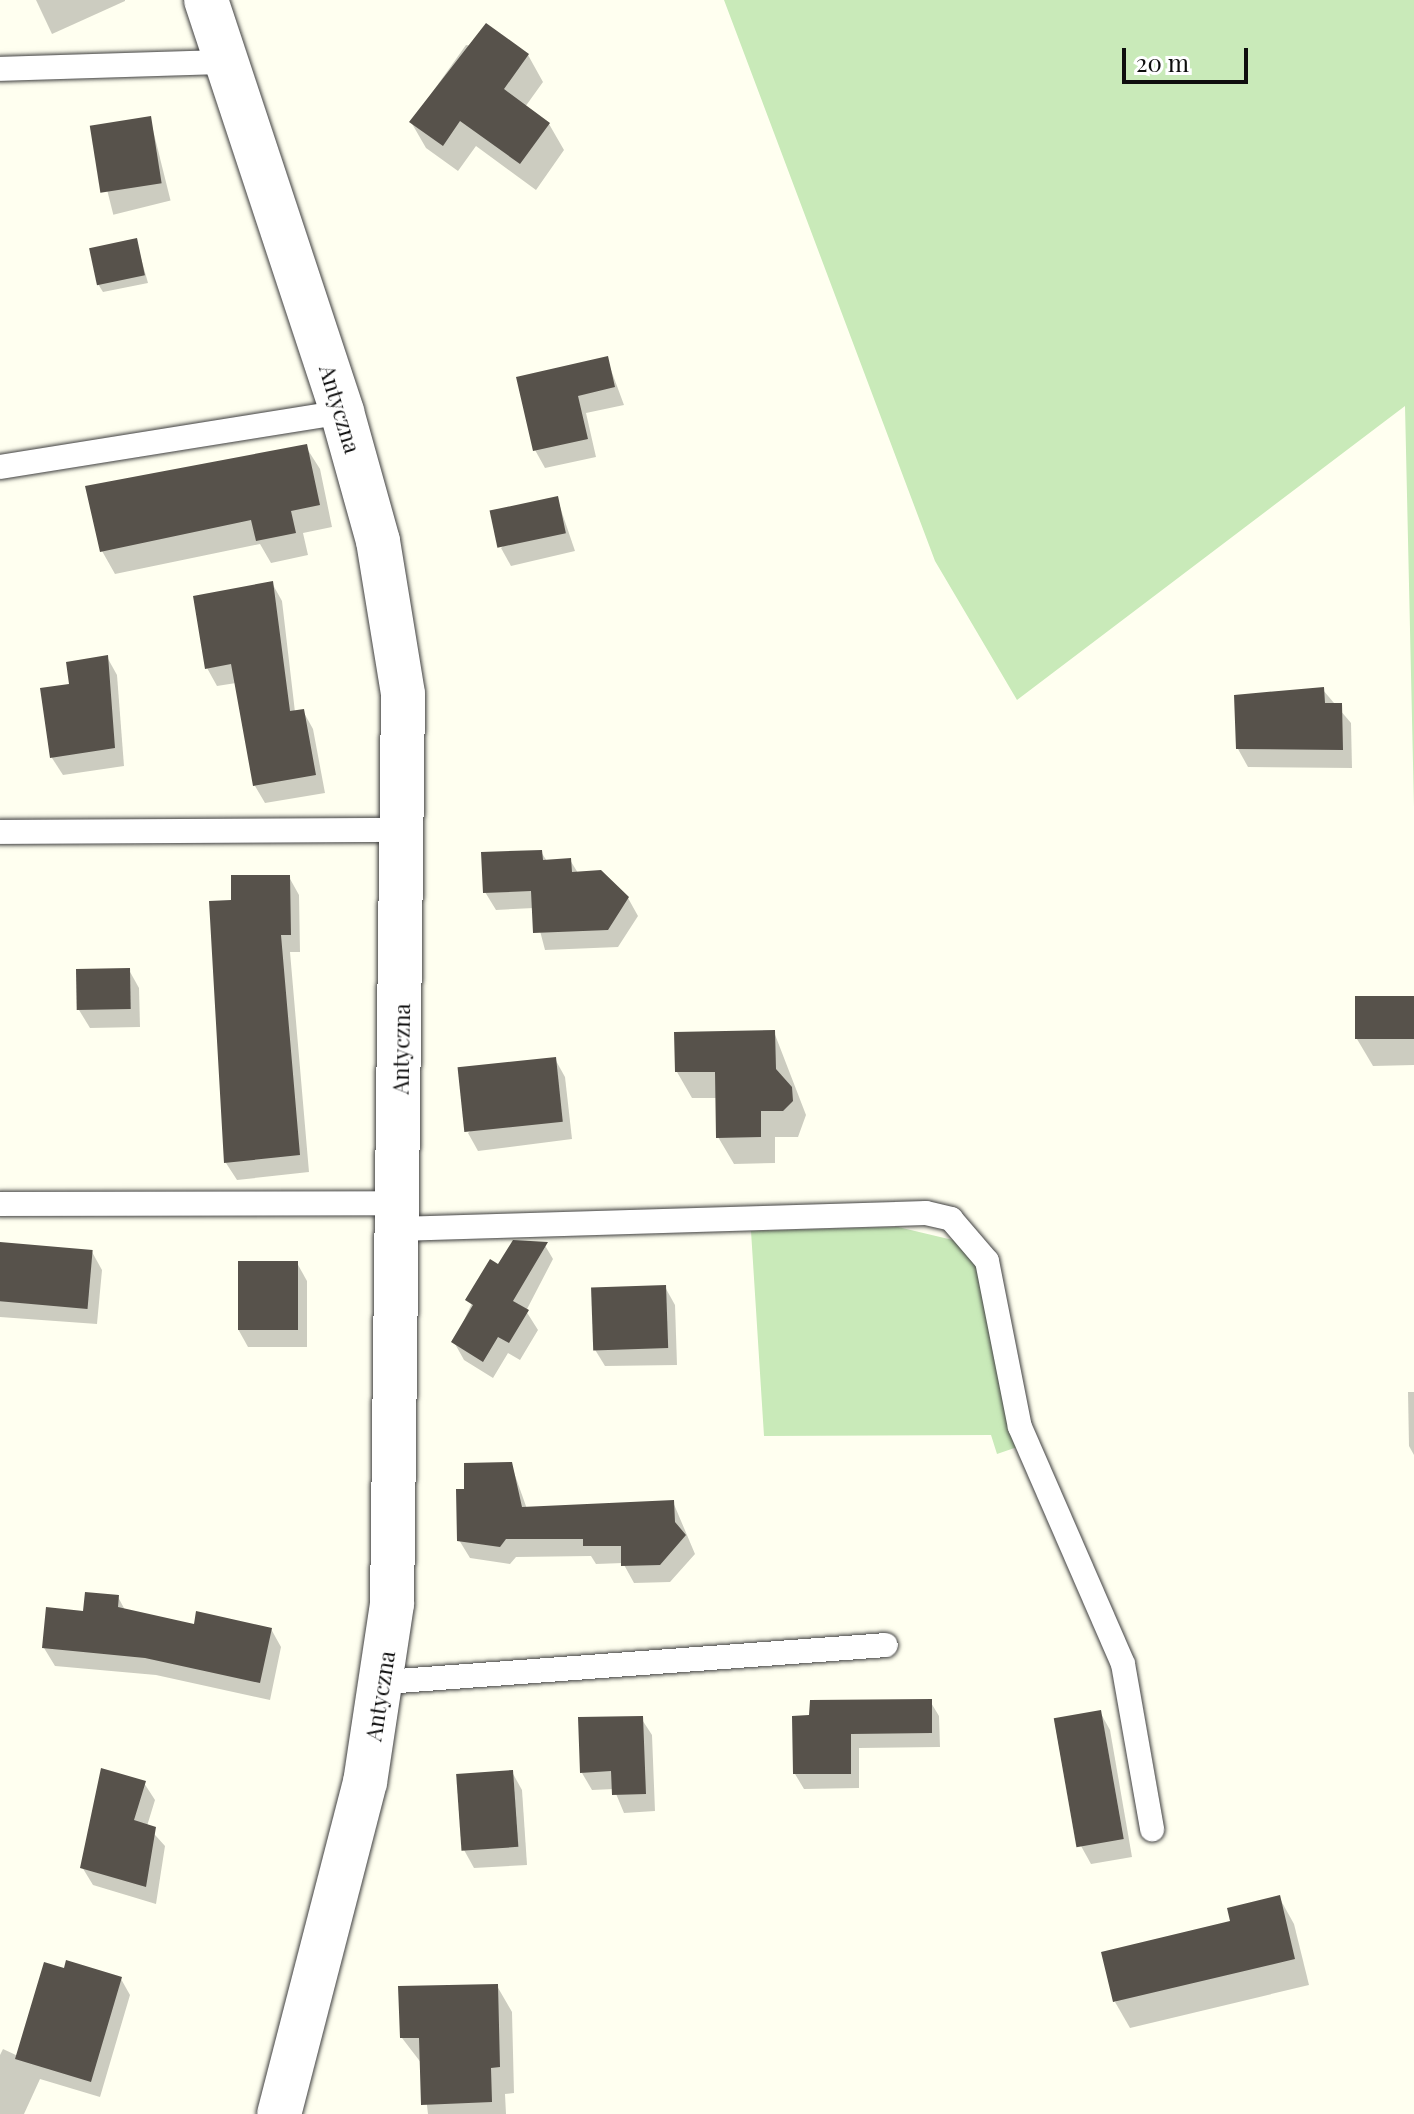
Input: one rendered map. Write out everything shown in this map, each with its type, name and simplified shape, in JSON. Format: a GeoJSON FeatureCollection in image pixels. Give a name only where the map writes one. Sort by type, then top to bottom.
{"type":"FeatureCollection","features":[{"type":"Feature","properties":{"kind":"street","name":"Antyczna"},"geometry":{"type":"LineString","coordinates":[[206,0],[342,412],[397,629],[406,830],[385,1682],[325,1954],[279,2114]]}},
{"type":"Feature","properties":{"kind":"lane"},"geometry":{"type":"LineString","coordinates":[[0,69],[226,62]]}},
{"type":"Feature","properties":{"kind":"lane"},"geometry":{"type":"LineString","coordinates":[[0,467],[342,412]]}},
{"type":"Feature","properties":{"kind":"lane"},"geometry":{"type":"LineString","coordinates":[[0,832],[406,830]]}},
{"type":"Feature","properties":{"kind":"lane"},"geometry":{"type":"LineString","coordinates":[[0,1204],[397,1216],[926,1213],[951,1219],[987,1261],[1020,1427],[1123,1664],[1152,1829]]}},
{"type":"Feature","properties":{"kind":"lane"},"geometry":{"type":"LineString","coordinates":[[385,1682],[886,1645]]}},
{"type":"Feature","properties":{"kind":"green space"},"geometry":{"type":"Polygon","coordinates":[[[724,0],[1414,0],[1414,808],[1405,406],[1017,700],[935,561],[724,0]]]}},
{"type":"Feature","properties":{"kind":"green space"},"geometry":{"type":"Polygon","coordinates":[[[898,1227],[957,1241],[975,1261],[1020,1446],[997,1454],[991,1435],[764,1436],[751,1231],[898,1227]]]}},
{"type":"Feature","properties":{"kind":"building"},"geometry":{"type":"Polygon","coordinates":[[[486,23],[529,54],[504,89],[550,123],[520,164],[460,121],[443,146],[409,122],[486,23]]]}},
{"type":"Feature","properties":{"kind":"building"},"geometry":{"type":"Polygon","coordinates":[[[151,116],[162,183],[100,193],[90,126],[151,116]]]}},
{"type":"Feature","properties":{"kind":"building"},"geometry":{"type":"Polygon","coordinates":[[[137,238],[145,275],[97,285],[89,248],[137,238]]]}},
{"type":"Feature","properties":{"kind":"building"},"geometry":{"type":"Polygon","coordinates":[[[608,356],[615,387],[578,396],[588,439],[533,451],[516,377],[608,356]]]}},
{"type":"Feature","properties":{"kind":"building"},"geometry":{"type":"Polygon","coordinates":[[[307,444],[320,505],[291,511],[296,533],[256,541],[251,520],[100,552],[85,486],[307,444]]]}},
{"type":"Feature","properties":{"kind":"building"},"geometry":{"type":"Polygon","coordinates":[[[558,496],[566,533],[497,548],[490,511],[558,496]]]}},
{"type":"Feature","properties":{"kind":"building"},"geometry":{"type":"Polygon","coordinates":[[[273,581],[290,711],[304,709],[316,775],[253,786],[231,664],[205,669],[193,596],[273,581]]]}},
{"type":"Feature","properties":{"kind":"building"},"geometry":{"type":"Polygon","coordinates":[[[108,655],[115,748],[50,758],[40,688],[69,684],[66,662],[108,655]]]}},
{"type":"Feature","properties":{"kind":"building"},"geometry":{"type":"Polygon","coordinates":[[[1324,687],[1325,703],[1342,703],[1343,750],[1236,749],[1234,695],[1324,687]]]}},
{"type":"Feature","properties":{"kind":"building"},"geometry":{"type":"Polygon","coordinates":[[[542,850],[543,860],[571,858],[572,872],[601,870],[629,897],[608,930],[533,933],[531,891],[483,893],[481,852],[542,850]]]}},
{"type":"Feature","properties":{"kind":"building"},"geometry":{"type":"Polygon","coordinates":[[[231,875],[290,875],[291,935],[281,935],[300,1155],[224,1163],[209,901],[231,900],[231,875]]]}},
{"type":"Feature","properties":{"kind":"building"},"geometry":{"type":"Polygon","coordinates":[[[130,968],[131,1009],[77,1010],[76,969],[130,968]]]}},
{"type":"Feature","properties":{"kind":"building"},"geometry":{"type":"Polygon","coordinates":[[[1355,996],[1414,996],[1414,1039],[1355,1039],[1355,996]]]}},
{"type":"Feature","properties":{"kind":"building"},"geometry":{"type":"Polygon","coordinates":[[[775,1030],[776,1069],[792,1087],[793,1101],[783,1111],[761,1111],[761,1137],[716,1138],[715,1072],[675,1072],[674,1032],[775,1030]]]}},
{"type":"Feature","properties":{"kind":"building"},"geometry":{"type":"Polygon","coordinates":[[[556,1057],[563,1122],[464,1132],[458,1067],[556,1057]]]}},
{"type":"Feature","properties":{"kind":"building"},"geometry":{"type":"Polygon","coordinates":[[[513,1240],[548,1242],[513,1301],[529,1310],[509,1343],[498,1337],[483,1362],[451,1342],[473,1305],[465,1300],[490,1259],[498,1264],[513,1240]]]}},
{"type":"Feature","properties":{"kind":"building"},"geometry":{"type":"Polygon","coordinates":[[[0,1242],[93,1250],[88,1309],[0,1301],[0,1242]]]}},
{"type":"Feature","properties":{"kind":"building"},"geometry":{"type":"Polygon","coordinates":[[[238,1261],[298,1261],[298,1330],[238,1330],[238,1261]]]}},
{"type":"Feature","properties":{"kind":"building"},"geometry":{"type":"Polygon","coordinates":[[[666,1285],[668,1348],[593,1351],[591,1288],[666,1285]]]}},
{"type":"Feature","properties":{"kind":"building"},"geometry":{"type":"Polygon","coordinates":[[[512,1462],[522,1507],[674,1500],[675,1522],[686,1535],[660,1565],[621,1566],[621,1546],[583,1546],[583,1539],[506,1539],[500,1547],[457,1541],[456,1489],[464,1489],[464,1463],[512,1462]]]}},
{"type":"Feature","properties":{"kind":"building"},"geometry":{"type":"Polygon","coordinates":[[[85,1592],[119,1595],[118,1607],[194,1624],[196,1611],[272,1628],[260,1683],[145,1658],[42,1648],[46,1607],[83,1611],[85,1592]]]}},
{"type":"Feature","properties":{"kind":"building"},"geometry":{"type":"Polygon","coordinates":[[[932,1699],[932,1733],[851,1734],[851,1774],[793,1774],[792,1716],[809,1715],[810,1700],[932,1699]]]}},
{"type":"Feature","properties":{"kind":"building"},"geometry":{"type":"Polygon","coordinates":[[[1101,1710],[1124,1839],[1076,1847],[1054,1718],[1101,1710]]]}},
{"type":"Feature","properties":{"kind":"building"},"geometry":{"type":"Polygon","coordinates":[[[643,1716],[646,1794],[612,1795],[611,1771],[580,1773],[578,1717],[643,1716]]]}},
{"type":"Feature","properties":{"kind":"building"},"geometry":{"type":"Polygon","coordinates":[[[101,1768],[146,1781],[134,1820],[156,1827],[146,1887],[80,1868],[101,1768]]]}},
{"type":"Feature","properties":{"kind":"building"},"geometry":{"type":"Polygon","coordinates":[[[513,1770],[518,1847],[462,1851],[456,1774],[513,1770]]]}},
{"type":"Feature","properties":{"kind":"building"},"geometry":{"type":"Polygon","coordinates":[[[1280,1895],[1295,1959],[1113,2002],[1101,1952],[1230,1921],[1227,1908],[1280,1895]]]}},
{"type":"Feature","properties":{"kind":"building"},"geometry":{"type":"Polygon","coordinates":[[[66,1960],[122,1977],[91,2082],[15,2059],[44,1962],[64,1968],[66,1960]]]}},
{"type":"Feature","properties":{"kind":"building"},"geometry":{"type":"Polygon","coordinates":[[[498,1984],[500,2067],[491,2068],[492,2102],[421,2105],[419,2038],[400,2038],[398,1986],[498,1984]]]}}]}
